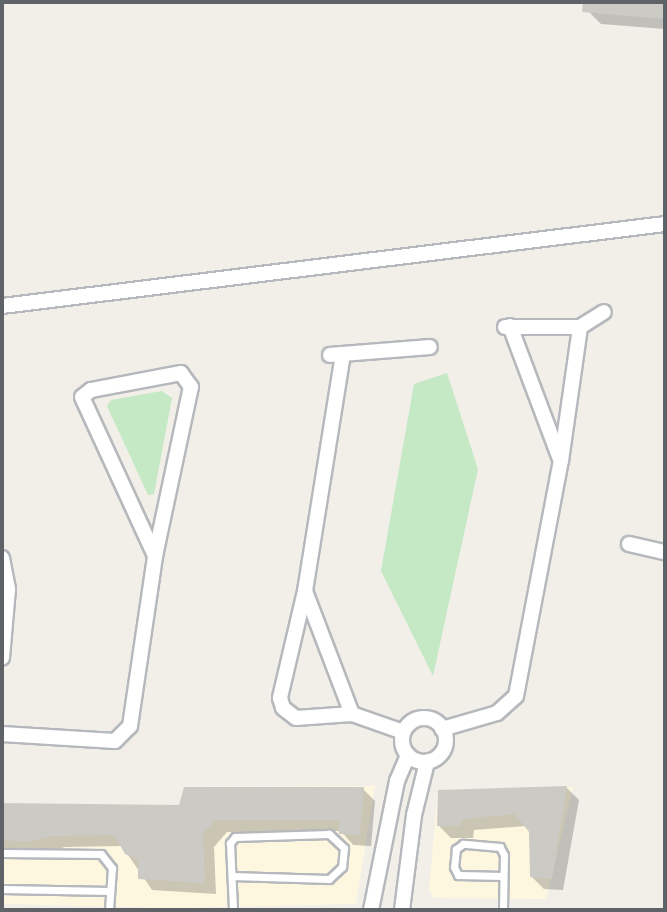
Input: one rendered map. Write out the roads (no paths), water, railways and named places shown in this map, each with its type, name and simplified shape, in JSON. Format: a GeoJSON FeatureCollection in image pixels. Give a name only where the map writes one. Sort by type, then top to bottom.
{"type":"FeatureCollection","features":[{"type":"Feature","properties":{"kind":"street"},"geometry":{"type":"LineString","coordinates":[[2,306],[665,224]]}},
{"type":"Feature","properties":{"kind":"street"},"geometry":{"type":"LineString","coordinates":[[561,461],[506,327],[580,327],[604,312]]}},
{"type":"Feature","properties":{"kind":"street"},"geometry":{"type":"LineString","coordinates":[[427,762],[408,755],[402,744],[404,732],[412,721],[425,718],[442,729],[497,713],[516,696],[561,461],[580,327]]}},
{"type":"Feature","properties":{"kind":"street"},"geometry":{"type":"LineString","coordinates":[[404,732],[352,714],[296,718],[283,708],[280,698],[305,591],[337,354],[430,347]]}},
{"type":"Feature","properties":{"kind":"street"},"geometry":{"type":"LineString","coordinates":[[2,734],[115,741],[125,735],[130,726],[155,556],[191,387],[181,373],[92,390],[82,397],[155,556]]}},
{"type":"Feature","properties":{"kind":"street"},"geometry":{"type":"LineString","coordinates":[[629,544],[665,552]]}},
{"type":"Feature","properties":{"kind":"street"},"geometry":{"type":"LineString","coordinates":[[2,558],[8,589],[2,658]]}},
{"type":"Feature","properties":{"kind":"street"},"geometry":{"type":"LineString","coordinates":[[305,591],[352,714]]}},
{"type":"Feature","properties":{"kind":"street"},"geometry":{"type":"LineString","coordinates":[[402,910],[414,815],[427,762],[443,750],[442,729]]}},
{"type":"Feature","properties":{"kind":"street"},"geometry":{"type":"LineString","coordinates":[[371,910],[397,781],[408,755]]}},
{"type":"Feature","properties":{"kind":"lane"},"geometry":{"type":"LineString","coordinates":[[232,876],[329,879],[342,867],[344,848],[329,834],[240,835],[230,842],[233,910]]}},
{"type":"Feature","properties":{"kind":"lane"},"geometry":{"type":"LineString","coordinates":[[503,876],[458,875],[454,867],[456,849],[463,844],[496,845],[504,855],[503,910]]}},
{"type":"Feature","properties":{"kind":"lane"},"geometry":{"type":"LineString","coordinates":[[2,853],[101,854],[111,868],[109,910]]}},
{"type":"Feature","properties":{"kind":"lane"},"geometry":{"type":"LineString","coordinates":[[2,889],[110,891]]}}]}
